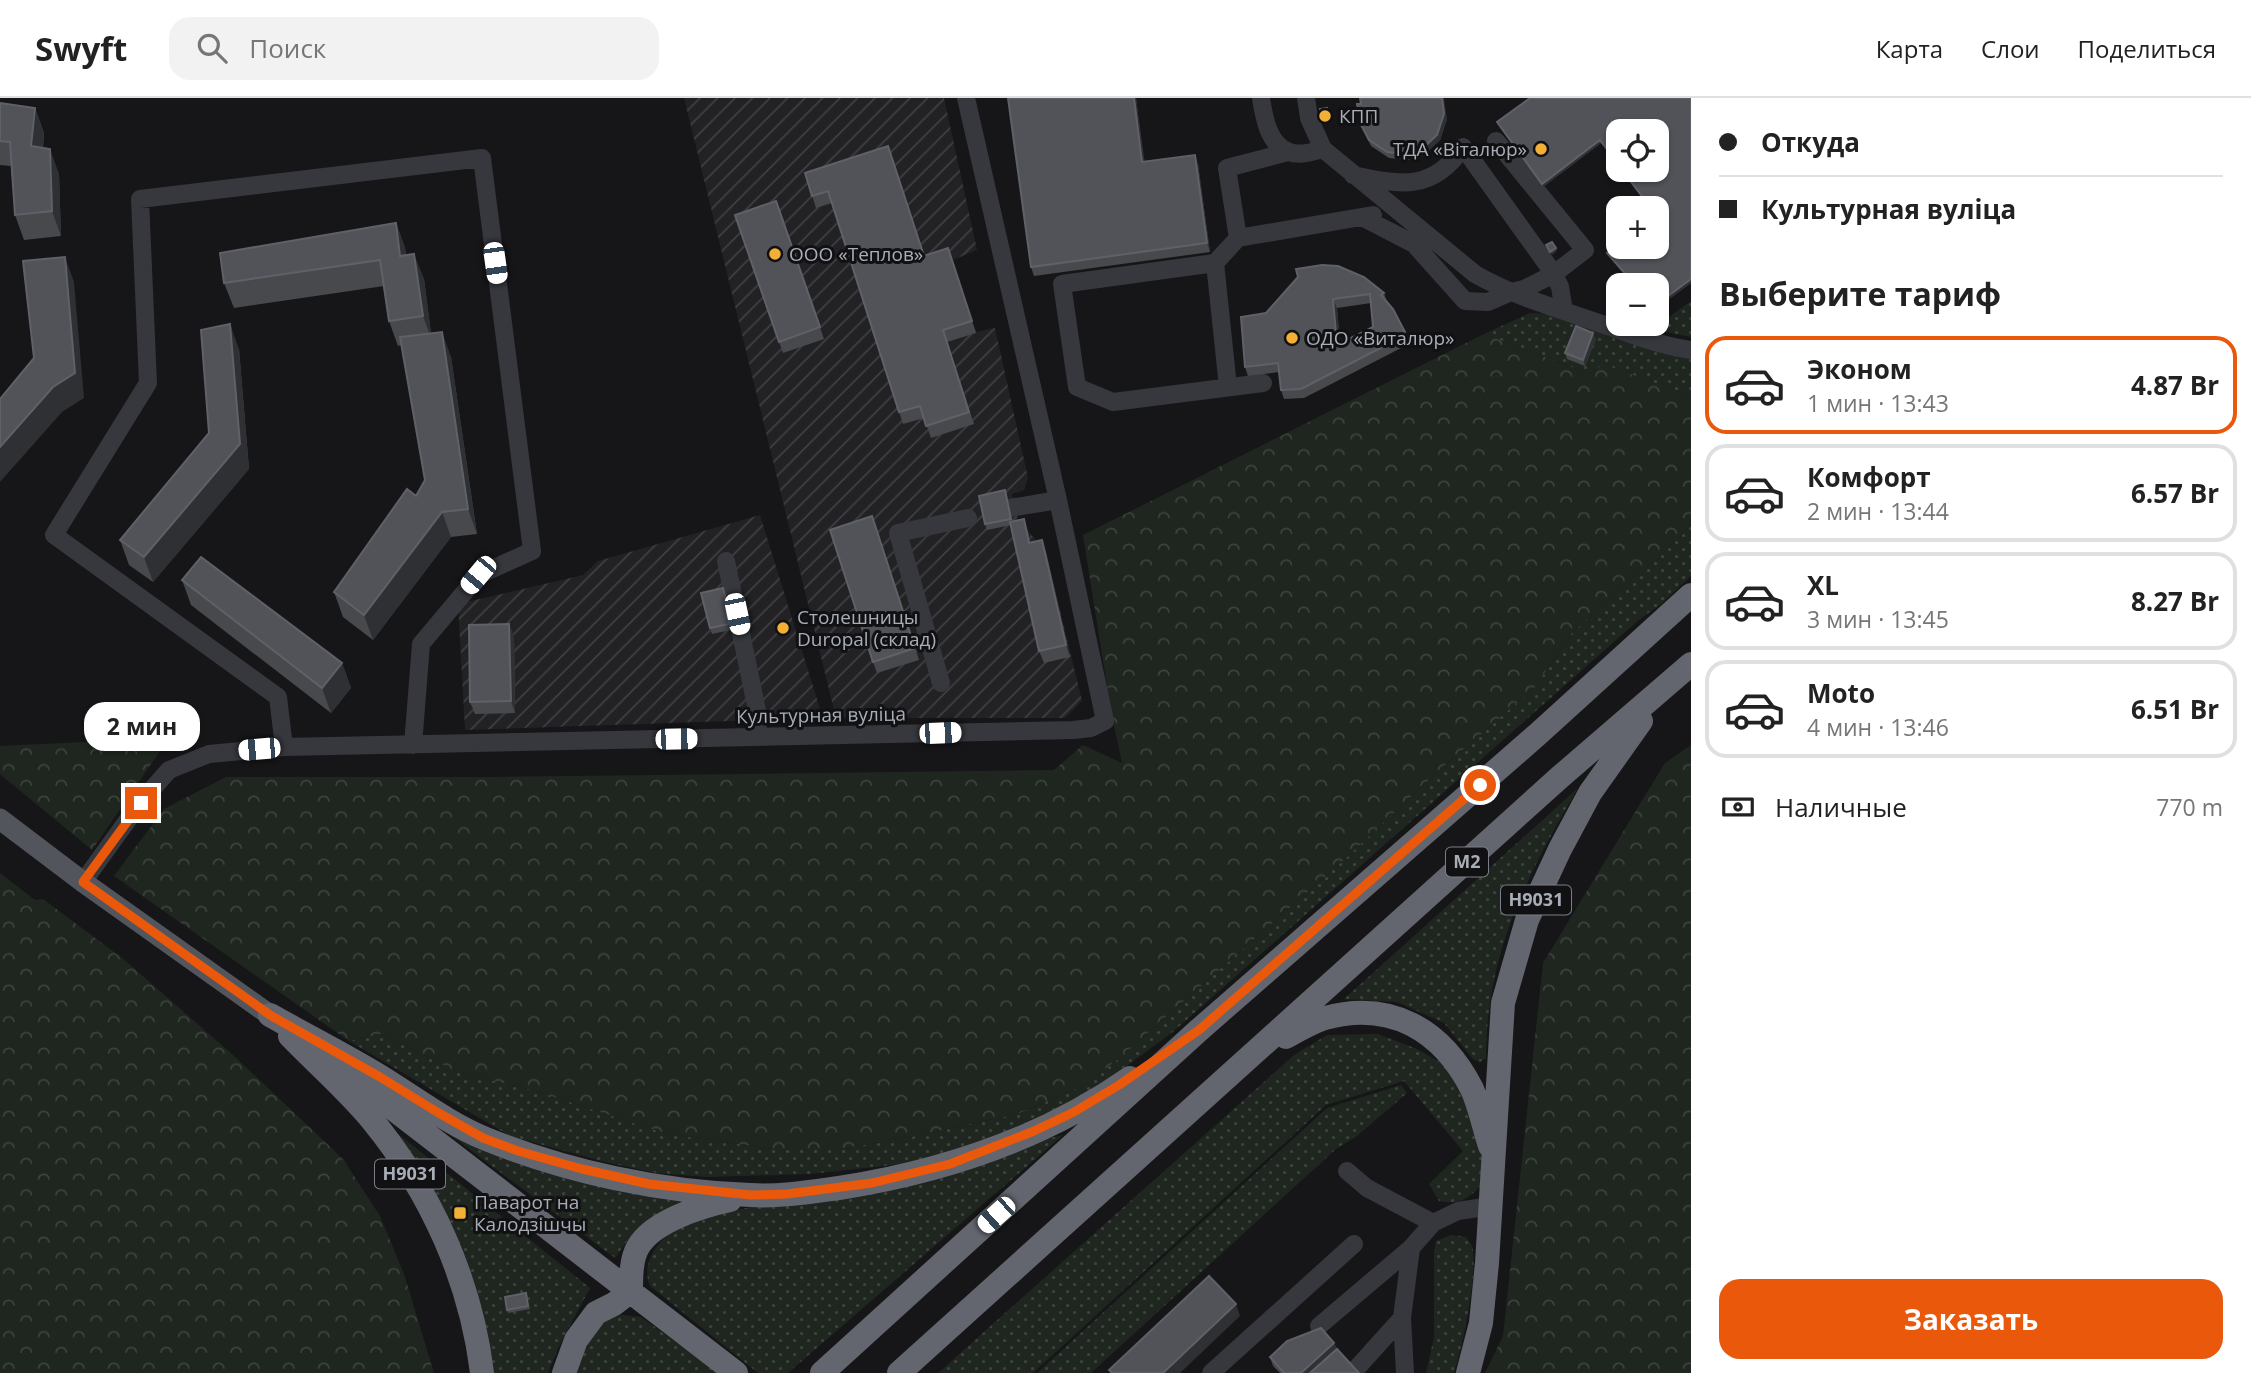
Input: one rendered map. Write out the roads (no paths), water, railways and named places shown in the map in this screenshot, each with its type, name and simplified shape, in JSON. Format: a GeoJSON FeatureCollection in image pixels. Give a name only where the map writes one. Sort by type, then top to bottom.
{"type":"FeatureCollection","features":[{"type":"Feature","properties":{"kind":"highway","name":"М2"},"geometry":{"type":"LineString","coordinates":[[825,1371],[1199,1030],[1538,734],[1691,596]]}},
{"type":"Feature","properties":{"kind":"highway","name":"М2"},"geometry":{"type":"LineString","coordinates":[[899,1373],[1560,777],[1684,671]]}},
{"type":"Feature","properties":{"kind":"highway","name":"Н9031"},"geometry":{"type":"LineString","coordinates":[[1468,1373],[1481,1323],[1503,1003],[1527,920],[1590,793],[1626,740],[1684,671]]}},
{"type":"Feature","properties":{"kind":"highway","name":"Н9031"},"geometry":{"type":"LineString","coordinates":[[1260,1050],[1324,1019],[1357,1013],[1396,1018],[1417,1027],[1437,1040],[1459,1066],[1473,1092],[1494,1160]]}},
{"type":"Feature","properties":{"kind":"highway","name":"Н9031"},"geometry":{"type":"LineString","coordinates":[[270,1015],[437,1112],[495,1142],[582,1169],[649,1184],[751,1195]]}},
{"type":"Feature","properties":{"kind":"highway","name":"Н9031"},"geometry":{"type":"LineString","coordinates":[[270,1015],[736,1373]]}},
{"type":"Feature","properties":{"kind":"highway","name":"Н9031"},"geometry":{"type":"LineString","coordinates":[[270,1015],[372,1120],[409,1171],[434,1215],[455,1263],[469,1306],[482,1373]]}},
{"type":"Feature","properties":{"kind":"highway","name":"Н9031"},"geometry":{"type":"LineString","coordinates":[[631,1291],[638,1248],[651,1233],[677,1217],[710,1204],[751,1195],[872,1183],[925,1171],[987,1151],[1074,1112],[1119,1085],[1199,1030]]}},
{"type":"Feature","properties":{"kind":"highway"},"geometry":{"type":"LineString","coordinates":[[564,1373],[576,1340],[596,1313],[631,1291]]}},
{"type":"Feature","properties":{"kind":"main road","name":"Н9031"},"geometry":{"type":"LineString","coordinates":[[0,819],[83,882],[270,1015]]}},
{"type":"Feature","properties":{"kind":"street","name":"Культурная вуліца"},"geometry":{"type":"LineString","coordinates":[[83,882],[141,803],[169,770],[209,754],[284,747],[1073,730],[1091,728],[1105,721],[967,98]]}},
{"type":"Feature","properties":{"kind":"street"},"geometry":{"type":"LineString","coordinates":[[1261,98],[1265,125],[1273,138],[1288,152]]}},
{"type":"Feature","properties":{"kind":"street"},"geometry":{"type":"LineString","coordinates":[[1306,98],[1309,118],[1323,149],[1475,274],[1510,292],[1564,312],[1691,350]]}},
{"type":"Feature","properties":{"kind":"street"},"geometry":{"type":"LineString","coordinates":[[1362,217],[1414,244],[1465,301],[1488,302],[1554,274],[1585,250],[1496,141]]}},
{"type":"Feature","properties":{"kind":"street"},"geometry":{"type":"LineString","coordinates":[[1353,175],[1399,184],[1417,183],[1438,174],[1453,162],[1463,147],[1554,274],[1560,287],[1564,312]]}},
{"type":"Feature","properties":{"kind":"street"},"geometry":{"type":"LineString","coordinates":[[1238,238],[1227,168],[1288,152],[1304,153],[1323,149]]}},
{"type":"Feature","properties":{"kind":"street"},"geometry":{"type":"LineString","coordinates":[[284,747],[278,697],[54,535],[148,383],[140,199],[482,158],[533,551],[478,575],[422,644],[413,745]]}},
{"type":"Feature","properties":{"kind":"street"},"geometry":{"type":"LineString","coordinates":[[1263,383],[1113,402],[1077,387],[1062,284],[1215,263],[1238,238],[1399,210]]}},
{"type":"Feature","properties":{"kind":"street"},"geometry":{"type":"LineString","coordinates":[[1215,263],[1228,387]]}},
{"type":"Feature","properties":{"kind":"street"},"geometry":{"type":"LineString","coordinates":[[1010,508],[1058,500]]}},
{"type":"Feature","properties":{"kind":"street"},"geometry":{"type":"LineString","coordinates":[[941,683],[898,533],[968,518]]}},
{"type":"Feature","properties":{"kind":"street"},"geometry":{"type":"LineString","coordinates":[[726,561],[759,720],[755,737]]}},
{"type":"Feature","properties":{"kind":"street"},"geometry":{"type":"LineString","coordinates":[[1347,1171],[1367,1188],[1433,1223]]}},
{"type":"Feature","properties":{"kind":"street"},"geometry":{"type":"LineString","coordinates":[[1319,1326],[1411,1248],[1433,1223],[1458,1211],[1491,1206]]}},
{"type":"Feature","properties":{"kind":"street"},"geometry":{"type":"LineString","coordinates":[[1211,1373],[1354,1244]]}},
{"type":"Feature","properties":{"kind":"street"},"geometry":{"type":"LineString","coordinates":[[1393,1373],[1411,1248]]}},
{"type":"Feature","properties":{"kind":"street"},"geometry":{"type":"LineString","coordinates":[[1354,1370],[1402,1318]]}},
{"type":"Feature","properties":{"kind":"street"},"geometry":{"type":"LineString","coordinates":[[1402,1318],[1405,1373]]}},
{"type":"Feature","properties":{"kind":"place","name":"КПП"},"geometry":{"type":"Point","coordinates":[1325,116]}},
{"type":"Feature","properties":{"kind":"place","name":"ТДА «Віталюр»"},"geometry":{"type":"Point","coordinates":[1541,149]}},
{"type":"Feature","properties":{"kind":"place","name":"ООО «Теплов»"},"geometry":{"type":"Point","coordinates":[775,254]}},
{"type":"Feature","properties":{"kind":"place","name":"ОДО «Виталюр»"},"geometry":{"type":"Point","coordinates":[1292,338]}},
{"type":"Feature","properties":{"kind":"place","name":"Столешницы Duropal (склад)"},"geometry":{"type":"Point","coordinates":[783,628]}},
{"type":"Feature","properties":{"kind":"place","name":"Паварот на Калодзішчы"},"geometry":{"type":"Point","coordinates":[460,1213]}}]}
